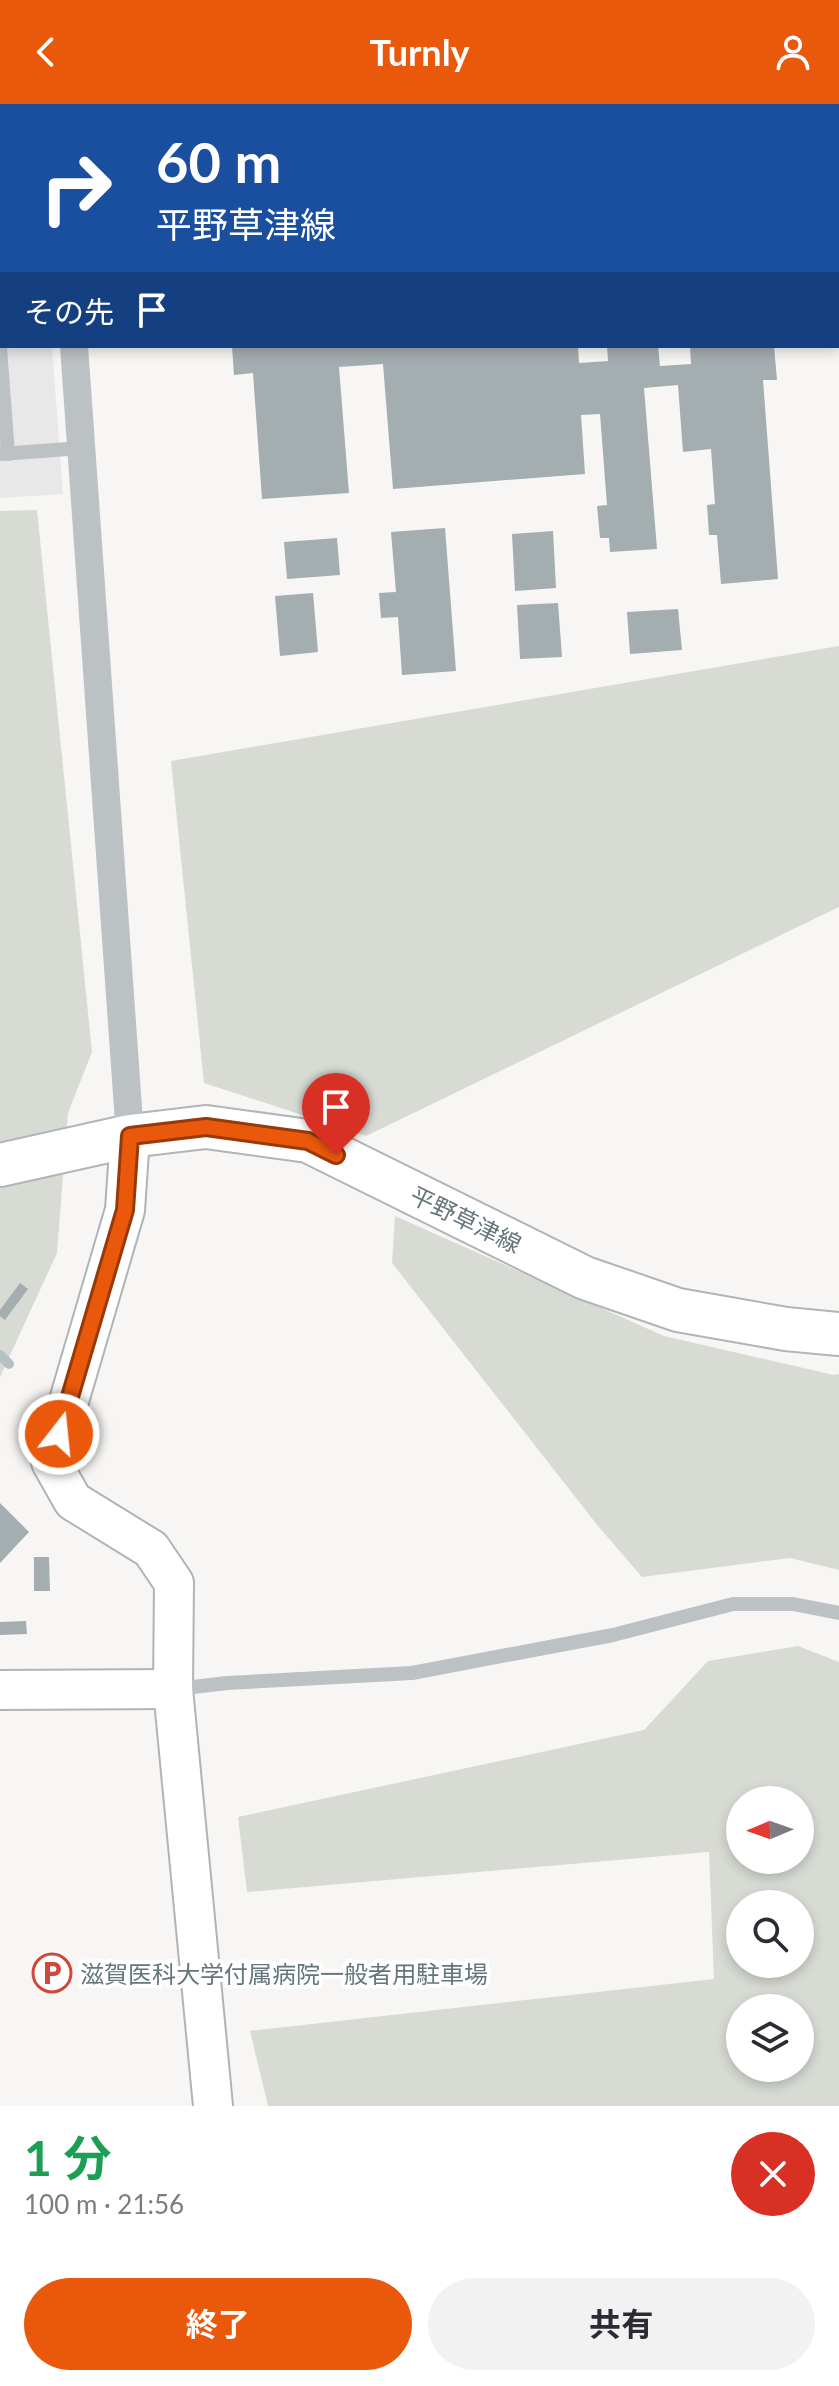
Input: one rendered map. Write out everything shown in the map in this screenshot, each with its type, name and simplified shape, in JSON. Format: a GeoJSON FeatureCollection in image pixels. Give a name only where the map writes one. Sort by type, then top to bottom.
{"type":"FeatureCollection","features":[{"type":"Feature","properties":{"kind":"main road","name":"平野草津線"},"geometry":{"type":"LineString","coordinates":[[0,1165],[130,1136],[206,1127],[308,1141],[585,1278],[678,1310],[786,1329],[839,1334]]}},
{"type":"Feature","properties":{"kind":"street"},"geometry":{"type":"LineString","coordinates":[[74,348],[130,1136],[125,1210],[51,1462],[73,1501],[151,1549],[174,1583],[173,1689],[213,2106]]}},
{"type":"Feature","properties":{"kind":"street"},"geometry":{"type":"LineString","coordinates":[[0,1690],[173,1689]]}},
{"type":"Feature","properties":{"kind":"lane"},"geometry":{"type":"LineString","coordinates":[[0,348],[4,454],[82,448]]}},
{"type":"Feature","properties":{"kind":"lane"},"geometry":{"type":"LineString","coordinates":[[173,1689],[412,1673],[613,1635],[733,1604],[793,1604],[839,1613]]}},
{"type":"Feature","properties":{"kind":"shaded area"},"geometry":{"type":"Polygon","coordinates":[[[0,348],[52,348],[63,494],[0,498],[0,348]]]}},
{"type":"Feature","properties":{"kind":"shaded area"},"geometry":{"type":"Polygon","coordinates":[[[37,510],[92,1052],[68,1113],[57,1253],[0,1377],[0,511],[37,510]]]}},
{"type":"Feature","properties":{"kind":"shaded area"},"geometry":{"type":"Polygon","coordinates":[[[839,646],[839,907],[366,1136],[204,1083],[171,761],[839,646]]]}},
{"type":"Feature","properties":{"kind":"shaded area"},"geometry":{"type":"Polygon","coordinates":[[[395,1216],[664,1336],[839,1374],[839,1570],[790,1558],[642,1577],[598,1526],[392,1263],[395,1216]]]}},
{"type":"Feature","properties":{"kind":"shaded area"},"geometry":{"type":"Polygon","coordinates":[[[798,1646],[839,1662],[839,2106],[268,2106],[250,2031],[714,1979],[709,1852],[247,1892],[238,1817],[644,1730],[708,1661],[798,1646]]]}},
{"type":"Feature","properties":{"kind":"building"},"geometry":{"type":"Polygon","coordinates":[[[232,348],[578,348],[579,363],[608,361],[607,348],[658,348],[660,366],[691,364],[690,348],[774,348],[777,380],[763,380],[778,579],[721,584],[717,535],[709,535],[707,505],[715,504],[711,449],[683,452],[678,385],[644,388],[657,549],[610,552],[609,538],[600,538],[597,506],[607,505],[600,414],[581,415],[585,474],[393,489],[383,364],[339,367],[349,493],[262,499],[253,373],[234,375],[232,348]]]}},
{"type":"Feature","properties":{"kind":"building"},"geometry":{"type":"Polygon","coordinates":[[[445,528],[456,671],[402,675],[398,617],[381,618],[379,593],[396,592],[391,532],[445,528]]]}},
{"type":"Feature","properties":{"kind":"building"},"geometry":{"type":"Polygon","coordinates":[[[553,531],[556,588],[515,591],[512,534],[553,531]]]}},
{"type":"Feature","properties":{"kind":"building"},"geometry":{"type":"Polygon","coordinates":[[[337,538],[340,575],[287,579],[284,542],[337,538]]]}},
{"type":"Feature","properties":{"kind":"building"},"geometry":{"type":"Polygon","coordinates":[[[313,593],[318,652],[280,656],[275,596],[313,593]]]}},
{"type":"Feature","properties":{"kind":"building"},"geometry":{"type":"Polygon","coordinates":[[[558,603],[562,657],[520,659],[517,605],[558,603]]]}},
{"type":"Feature","properties":{"kind":"building"},"geometry":{"type":"Polygon","coordinates":[[[678,609],[682,650],[630,654],[627,612],[678,609]]]}},
{"type":"Feature","properties":{"kind":"building"},"geometry":{"type":"Polygon","coordinates":[[[20,1283],[28,1289],[5,1320],[0,1316],[0,1310],[20,1283]]]}},
{"type":"Feature","properties":{"kind":"building"},"geometry":{"type":"Polygon","coordinates":[[[0,1503],[29,1532],[0,1563],[0,1503]]]}},
{"type":"Feature","properties":{"kind":"building"},"geometry":{"type":"Polygon","coordinates":[[[34,1557],[49,1557],[50,1591],[34,1591],[34,1557]]]}},
{"type":"Feature","properties":{"kind":"building"},"geometry":{"type":"Polygon","coordinates":[[[26,1621],[27,1634],[0,1635],[0,1622],[26,1621]]]}},
{"type":"Feature","properties":{"kind":"waterway"},"geometry":{"type":"LineString","coordinates":[[0,1355],[9,1364]]}},
{"type":"Feature","properties":{"kind":"place","name":"滋賀医科大学付属病院一般者用駐車場"},"geometry":{"type":"Point","coordinates":[52,1973]}},
{"type":"Feature","properties":{"kind":"route"},"geometry":{"type":"LineString","coordinates":[[59,1434],[125,1210],[130,1136],[206,1127],[308,1141],[336,1155]]}}]}
